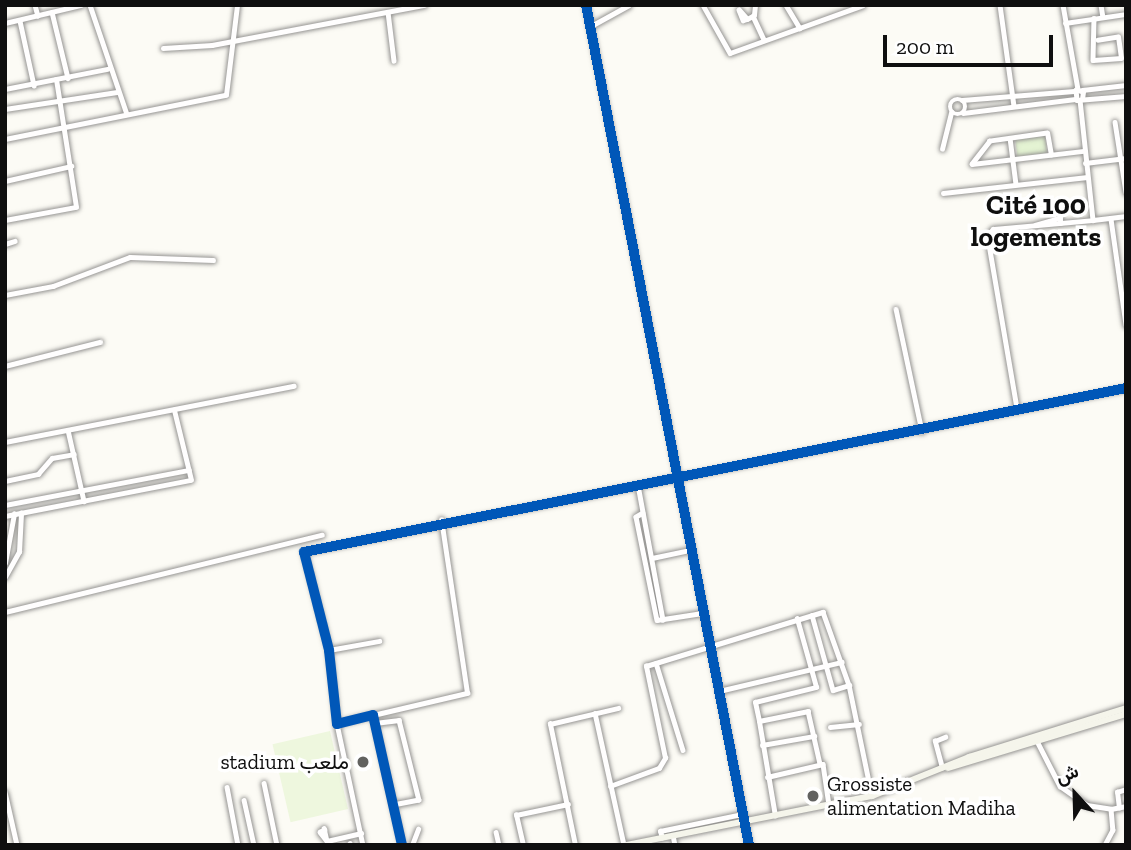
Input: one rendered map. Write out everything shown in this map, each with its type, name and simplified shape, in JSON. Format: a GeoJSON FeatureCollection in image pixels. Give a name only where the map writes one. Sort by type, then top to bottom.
{"type":"FeatureCollection","features":[{"type":"Feature","properties":{"kind":"main road"},"geometry":{"type":"LineString","coordinates":[[625,845],[872,796],[942,769],[1126,708]]}},
{"type":"Feature","properties":{"kind":"main road"},"geometry":{"type":"LineString","coordinates":[[1036,739],[1126,714]]}},
{"type":"Feature","properties":{"kind":"street"},"geometry":{"type":"LineString","coordinates":[[35,5],[38,16]]}},
{"type":"Feature","properties":{"kind":"street"},"geometry":{"type":"LineString","coordinates":[[5,23],[81,5]]}},
{"type":"Feature","properties":{"kind":"street"},"geometry":{"type":"LineString","coordinates":[[90,5],[107,69],[127,114]]}},
{"type":"Feature","properties":{"kind":"street"},"geometry":{"type":"LineString","coordinates":[[5,139],[226,95],[237,5]]}},
{"type":"Feature","properties":{"kind":"street"},"geometry":{"type":"LineString","coordinates":[[163,48],[233,39],[424,5]]}},
{"type":"Feature","properties":{"kind":"street"},"geometry":{"type":"LineString","coordinates":[[586,5],[747,844]]}},
{"type":"Feature","properties":{"kind":"street"},"geometry":{"type":"LineString","coordinates":[[591,26],[629,5]]}},
{"type":"Feature","properties":{"kind":"street"},"geometry":{"type":"LineString","coordinates":[[703,5],[723,49],[730,52],[863,5]]}},
{"type":"Feature","properties":{"kind":"street"},"geometry":{"type":"LineString","coordinates":[[755,5],[753,16],[764,40]]}},
{"type":"Feature","properties":{"kind":"street"},"geometry":{"type":"LineString","coordinates":[[786,5],[800,28]]}},
{"type":"Feature","properties":{"kind":"street"},"geometry":{"type":"LineString","coordinates":[[1000,5],[1014,106]]}},
{"type":"Feature","properties":{"kind":"street"},"geometry":{"type":"LineString","coordinates":[[1063,5],[1078,90],[1093,220]]}},
{"type":"Feature","properties":{"kind":"street"},"geometry":{"type":"LineString","coordinates":[[1101,5],[1104,17]]}},
{"type":"Feature","properties":{"kind":"street"},"geometry":{"type":"LineString","coordinates":[[52,12],[68,78]]}},
{"type":"Feature","properties":{"kind":"street"},"geometry":{"type":"LineString","coordinates":[[388,12],[394,61]]}},
{"type":"Feature","properties":{"kind":"street"},"geometry":{"type":"LineString","coordinates":[[1065,23],[1126,14]]}},
{"type":"Feature","properties":{"kind":"street"},"geometry":{"type":"LineString","coordinates":[[747,19],[753,16]]}},
{"type":"Feature","properties":{"kind":"street"},"geometry":{"type":"LineString","coordinates":[[1094,19],[1098,40]]}},
{"type":"Feature","properties":{"kind":"street"},"geometry":{"type":"LineString","coordinates":[[20,21],[34,85]]}},
{"type":"Feature","properties":{"kind":"street"},"geometry":{"type":"LineString","coordinates":[[1118,37],[1121,58],[1093,60],[1090,41],[1098,40],[1118,37]]}},
{"type":"Feature","properties":{"kind":"street"},"geometry":{"type":"LineString","coordinates":[[5,89],[107,69]]}},
{"type":"Feature","properties":{"kind":"street"},"geometry":{"type":"LineString","coordinates":[[5,220],[76,207],[56,80]]}},
{"type":"Feature","properties":{"kind":"street"},"geometry":{"type":"LineString","coordinates":[[942,149],[952,102],[1126,85]]}},
{"type":"Feature","properties":{"kind":"street"},"geometry":{"type":"LineString","coordinates":[[1078,90],[1079,99]]}},
{"type":"Feature","properties":{"kind":"street"},"geometry":{"type":"LineString","coordinates":[[5,109],[117,92]]}},
{"type":"Feature","properties":{"kind":"street"},"geometry":{"type":"LineString","coordinates":[[951,111],[963,113],[1126,96]]}},
{"type":"Feature","properties":{"kind":"street"},"geometry":{"type":"LineString","coordinates":[[962,100],[963,113]]}},
{"type":"Feature","properties":{"kind":"street"},"geometry":{"type":"LineString","coordinates":[[1115,122],[1123,159],[1126,192]]}},
{"type":"Feature","properties":{"kind":"street"},"geometry":{"type":"LineString","coordinates":[[1051,155],[1047,133],[989,141],[972,164],[1051,155],[1083,151]]}},
{"type":"Feature","properties":{"kind":"street"},"geometry":{"type":"LineString","coordinates":[[1010,138],[1016,184]]}},
{"type":"Feature","properties":{"kind":"street"},"geometry":{"type":"LineString","coordinates":[[1085,163],[1123,159]]}},
{"type":"Feature","properties":{"kind":"street"},"geometry":{"type":"LineString","coordinates":[[5,181],[71,166]]}},
{"type":"Feature","properties":{"kind":"street"},"geometry":{"type":"LineString","coordinates":[[943,192],[1087,177]]}},
{"type":"Feature","properties":{"kind":"street"},"geometry":{"type":"LineString","coordinates":[[1017,411],[987,236],[1035,225],[1126,216]]}},
{"type":"Feature","properties":{"kind":"street"},"geometry":{"type":"LineString","coordinates":[[1111,218],[1126,325]]}},
{"type":"Feature","properties":{"kind":"street"},"geometry":{"type":"LineString","coordinates":[[5,244],[15,242]]}},
{"type":"Feature","properties":{"kind":"street"},"geometry":{"type":"LineString","coordinates":[[5,295],[53,286],[130,257],[213,260]]}},
{"type":"Feature","properties":{"kind":"street"},"geometry":{"type":"LineString","coordinates":[[1119,278],[1126,276]]}},
{"type":"Feature","properties":{"kind":"street"},"geometry":{"type":"LineString","coordinates":[[896,309],[922,431]]}},
{"type":"Feature","properties":{"kind":"street"},"geometry":{"type":"LineString","coordinates":[[5,366],[100,342]]}},
{"type":"Feature","properties":{"kind":"street"},"geometry":{"type":"LineString","coordinates":[[5,442],[294,386]]}},
{"type":"Feature","properties":{"kind":"street"},"geometry":{"type":"LineString","coordinates":[[363,845],[337,724],[329,650],[304,552],[441,520],[922,431],[1126,388]]}},
{"type":"Feature","properties":{"kind":"street"},"geometry":{"type":"LineString","coordinates":[[5,516],[191,480],[174,410]]}},
{"type":"Feature","properties":{"kind":"street"},"geometry":{"type":"LineString","coordinates":[[68,430],[84,501]]}},
{"type":"Feature","properties":{"kind":"street"},"geometry":{"type":"LineString","coordinates":[[5,481],[38,474],[52,457],[74,454]]}},
{"type":"Feature","properties":{"kind":"street"},"geometry":{"type":"LineString","coordinates":[[5,505],[189,470]]}},
{"type":"Feature","properties":{"kind":"street"},"geometry":{"type":"LineString","coordinates":[[638,485],[663,620]]}},
{"type":"Feature","properties":{"kind":"street"},"geometry":{"type":"LineString","coordinates":[[5,577],[19,552],[21,513]]}},
{"type":"Feature","properties":{"kind":"street"},"geometry":{"type":"LineString","coordinates":[[643,513],[636,517],[657,620],[703,612]]}},
{"type":"Feature","properties":{"kind":"street"},"geometry":{"type":"LineString","coordinates":[[5,564],[14,514]]}},
{"type":"Feature","properties":{"kind":"street"},"geometry":{"type":"LineString","coordinates":[[337,724],[467,693],[441,520]]}},
{"type":"Feature","properties":{"kind":"street"},"geometry":{"type":"LineString","coordinates":[[5,612],[322,535]]}},
{"type":"Feature","properties":{"kind":"street"},"geometry":{"type":"LineString","coordinates":[[652,558],[691,550]]}},
{"type":"Feature","properties":{"kind":"street"},"geometry":{"type":"LineString","coordinates":[[610,786],[663,765],[646,666],[797,619],[829,614],[859,724],[872,796]]}},
{"type":"Feature","properties":{"kind":"street"},"geometry":{"type":"LineString","coordinates":[[812,615],[833,690],[849,685]]}},
{"type":"Feature","properties":{"kind":"street"},"geometry":{"type":"LineString","coordinates":[[775,816],[755,702],[816,687],[797,619]]}},
{"type":"Feature","properties":{"kind":"street"},"geometry":{"type":"LineString","coordinates":[[329,650],[379,641]]}},
{"type":"Feature","properties":{"kind":"street"},"geometry":{"type":"LineString","coordinates":[[719,691],[842,662]]}},
{"type":"Feature","properties":{"kind":"street"},"geometry":{"type":"LineString","coordinates":[[656,663],[683,750]]}},
{"type":"Feature","properties":{"kind":"street"},"geometry":{"type":"LineString","coordinates":[[576,845],[550,724],[618,708]]}},
{"type":"Feature","properties":{"kind":"street"},"geometry":{"type":"LineString","coordinates":[[759,721],[808,711],[829,805]]}},
{"type":"Feature","properties":{"kind":"street"},"geometry":{"type":"LineString","coordinates":[[595,713],[625,845]]}},
{"type":"Feature","properties":{"kind":"street"},"geometry":{"type":"LineString","coordinates":[[373,715],[402,845]]}},
{"type":"Feature","properties":{"kind":"street"},"geometry":{"type":"LineString","coordinates":[[375,723],[399,720],[419,800],[393,805]]}},
{"type":"Feature","properties":{"kind":"street"},"geometry":{"type":"LineString","coordinates":[[830,727],[859,724]]}},
{"type":"Feature","properties":{"kind":"street"},"geometry":{"type":"LineString","coordinates":[[762,745],[814,736]]}},
{"type":"Feature","properties":{"kind":"street"},"geometry":{"type":"LineString","coordinates":[[942,769],[935,741],[945,737]]}},
{"type":"Feature","properties":{"kind":"street"},"geometry":{"type":"LineString","coordinates":[[1036,739],[1059,786],[1087,805],[1111,809],[1126,806]]}},
{"type":"Feature","properties":{"kind":"street"},"geometry":{"type":"LineString","coordinates":[[767,777],[820,764]]}},
{"type":"Feature","properties":{"kind":"street"},"geometry":{"type":"LineString","coordinates":[[264,783],[277,845]]}},
{"type":"Feature","properties":{"kind":"street"},"geometry":{"type":"LineString","coordinates":[[227,787],[238,845]]}},
{"type":"Feature","properties":{"kind":"street"},"geometry":{"type":"LineString","coordinates":[[1119,808],[1116,792],[1126,789]]}},
{"type":"Feature","properties":{"kind":"street"},"geometry":{"type":"LineString","coordinates":[[5,792],[17,845]]}},
{"type":"Feature","properties":{"kind":"street"},"geometry":{"type":"LineString","coordinates":[[244,800],[254,845]]}},
{"type":"Feature","properties":{"kind":"street"},"geometry":{"type":"LineString","coordinates":[[523,845],[516,815],[568,804]]}},
{"type":"Feature","properties":{"kind":"street"},"geometry":{"type":"LineString","coordinates":[[1105,845],[1114,830],[1111,809]]}},
{"type":"Feature","properties":{"kind":"street"},"geometry":{"type":"LineString","coordinates":[[662,838],[660,831],[742,814]]}},
{"type":"Feature","properties":{"kind":"street"},"geometry":{"type":"LineString","coordinates":[[412,845],[418,829]]}},
{"type":"Feature","properties":{"kind":"street"},"geometry":{"type":"LineString","coordinates":[[324,830],[327,839],[336,839],[353,832],[361,833]]}},
{"type":"Feature","properties":{"kind":"street"},"geometry":{"type":"LineString","coordinates":[[496,832],[499,845]]}},
{"type":"Feature","properties":{"kind":"street"},"geometry":{"type":"LineString","coordinates":[[673,835],[676,845]]}},
{"type":"Feature","properties":{"kind":"green space"},"geometry":{"type":"Polygon","coordinates":[[[1045,136],[1047,153],[1017,157],[1015,140],[1045,136]]]}},
{"type":"Feature","properties":{"kind":"green space"},"geometry":{"type":"Polygon","coordinates":[[[330,731],[348,809],[291,822],[273,744],[330,731]]]}},
{"type":"Feature","properties":{"kind":"cycle path"},"geometry":{"type":"LineString","coordinates":[[586,5],[749,845]]}},
{"type":"Feature","properties":{"kind":"cycle path"},"geometry":{"type":"LineString","coordinates":[[402,845],[373,715],[337,724],[329,650],[304,552],[1126,388]]}},
{"type":"Feature","properties":{"kind":"place","name":"stadium ملعب"},"geometry":{"type":"Point","coordinates":[363,762]}},
{"type":"Feature","properties":{"kind":"place","name":"Grossiste alimentation Madiha"},"geometry":{"type":"Point","coordinates":[813,796]}},
{"type":"Feature","properties":{"kind":"district","name":"Cité 100 logements"},"geometry":{"type":"Point","coordinates":[1036,221]}}]}
